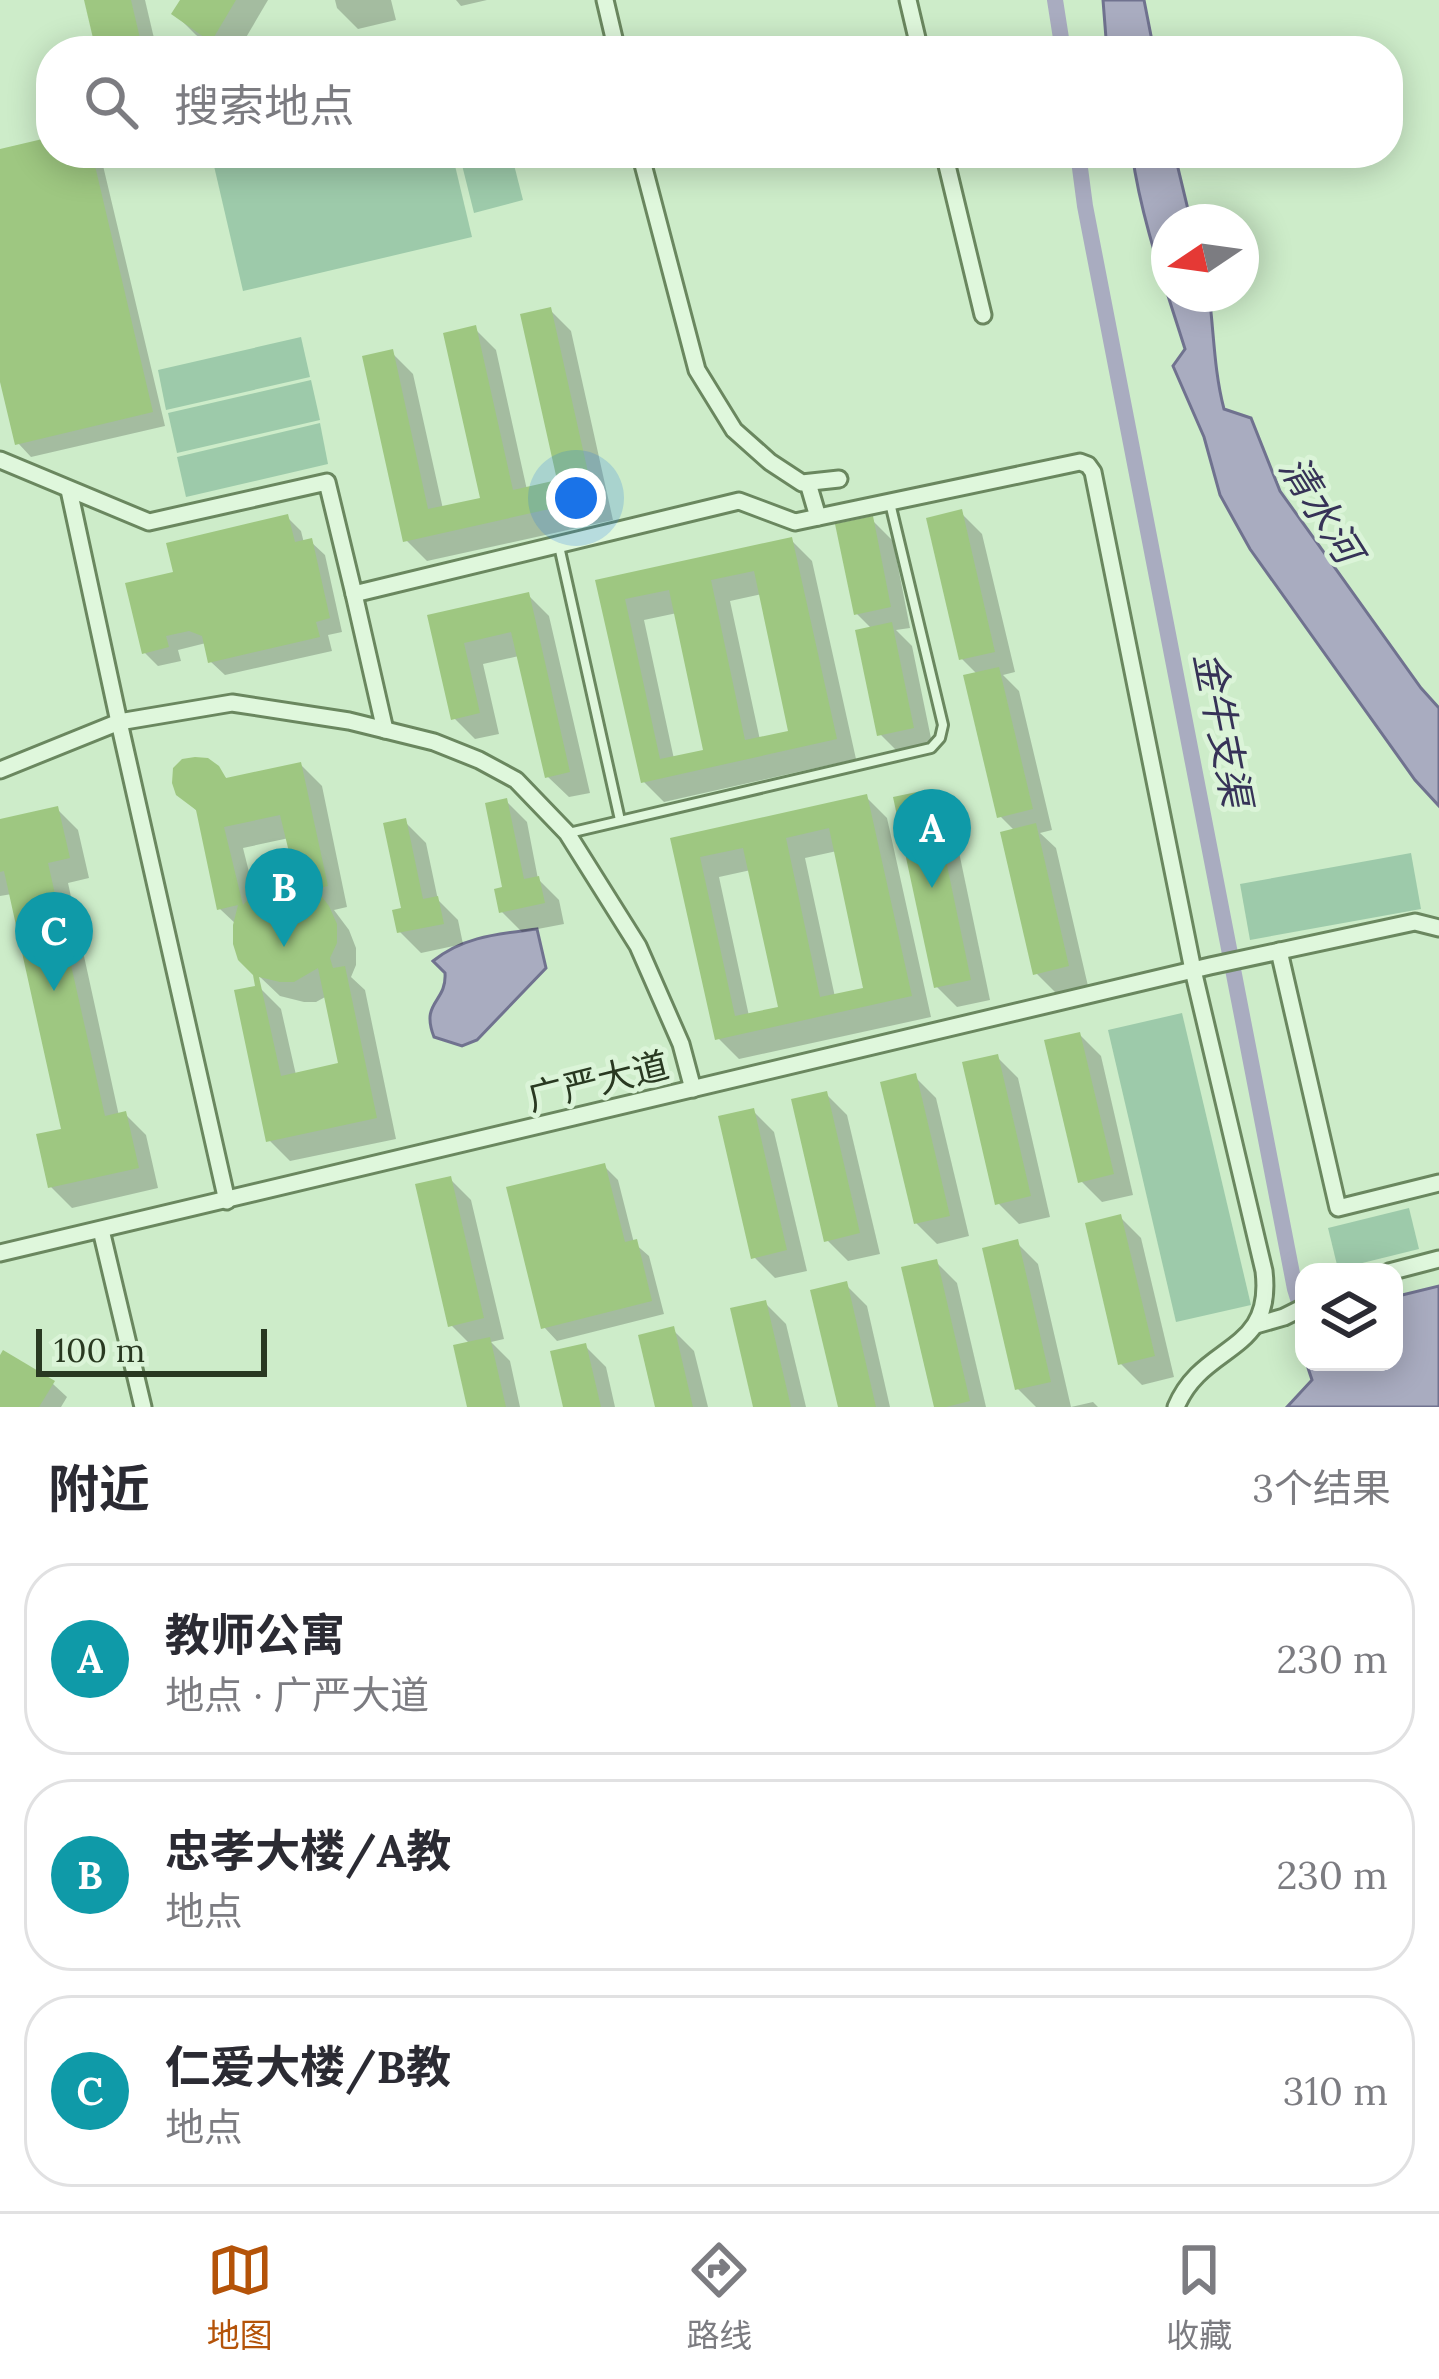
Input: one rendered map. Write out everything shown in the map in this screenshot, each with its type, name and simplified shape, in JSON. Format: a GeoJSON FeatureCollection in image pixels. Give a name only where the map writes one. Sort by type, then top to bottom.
{"type":"FeatureCollection","features":[{"type":"Feature","properties":{"kind":"street"},"geometry":{"type":"LineString","coordinates":[[605,0],[613,36]]}},
{"type":"Feature","properties":{"kind":"street"},"geometry":{"type":"LineString","coordinates":[[908,0],[916,36]]}},
{"type":"Feature","properties":{"kind":"street"},"geometry":{"type":"LineString","coordinates":[[644,168],[698,370],[734,430],[802,483],[838,479]]}},
{"type":"Feature","properties":{"kind":"street"},"geometry":{"type":"LineString","coordinates":[[948,168],[983,315]]}},
{"type":"Feature","properties":{"kind":"street"},"geometry":{"type":"LineString","coordinates":[[0,460],[149,522],[327,482],[385,730]]}},
{"type":"Feature","properties":{"kind":"street"},"geometry":{"type":"LineString","coordinates":[[354,594],[739,501],[795,522],[1080,462],[1088,465],[1201,968],[1267,1294],[1251,1332],[1209,1363],[1176,1407]]}},
{"type":"Feature","properties":{"kind":"street"},"geometry":{"type":"LineString","coordinates":[[808,483],[818,517]]}},
{"type":"Feature","properties":{"kind":"street"},"geometry":{"type":"LineString","coordinates":[[69,490],[227,1201]]}},
{"type":"Feature","properties":{"kind":"street"},"geometry":{"type":"LineString","coordinates":[[0,770],[118,722],[232,704],[349,721],[434,742],[479,760],[516,780],[567,833],[638,946],[681,1044],[694,1088]]}},
{"type":"Feature","properties":{"kind":"street","name":"广严大道"},"geometry":{"type":"LineString","coordinates":[[0,1253],[1245,958],[1415,922],[1439,928]]}},
{"type":"Feature","properties":{"kind":"street"},"geometry":{"type":"LineString","coordinates":[[1279,951],[1338,1208],[1439,1184]]}},
{"type":"Feature","properties":{"kind":"street"},"geometry":{"type":"LineString","coordinates":[[101,1230],[143,1407]]}},
{"type":"Feature","properties":{"kind":"street"},"geometry":{"type":"LineString","coordinates":[[1403,1268],[1439,1259]]}},
{"type":"Feature","properties":{"kind":"street"},"geometry":{"type":"LineString","coordinates":[[1256,1325],[1295,1310]]}},
{"type":"Feature","properties":{"kind":"lane"},"geometry":{"type":"LineString","coordinates":[[567,833],[931,748],[943,725],[890,503]]}},
{"type":"Feature","properties":{"kind":"lane"},"geometry":{"type":"LineString","coordinates":[[559,544],[620,820]]}},
{"type":"Feature","properties":{"kind":"green space"},"geometry":{"type":"Polygon","coordinates":[[[214,168],[456,168],[472,237],[243,291],[214,168]]]}},
{"type":"Feature","properties":{"kind":"green space"},"geometry":{"type":"Polygon","coordinates":[[[463,168],[515,168],[523,200],[474,213],[463,168]]]}},
{"type":"Feature","properties":{"kind":"green space"},"geometry":{"type":"Polygon","coordinates":[[[301,337],[310,377],[166,410],[158,370],[301,337]]]}},
{"type":"Feature","properties":{"kind":"green space"},"geometry":{"type":"Polygon","coordinates":[[[311,380],[320,420],[177,453],[168,413],[311,380]]]}},
{"type":"Feature","properties":{"kind":"green space"},"geometry":{"type":"Polygon","coordinates":[[[320,423],[328,464],[186,497],[177,457],[320,423]]]}},
{"type":"Feature","properties":{"kind":"green space"},"geometry":{"type":"Polygon","coordinates":[[[1411,853],[1421,909],[1250,940],[1240,884],[1411,853]]]}},
{"type":"Feature","properties":{"kind":"green space"},"geometry":{"type":"Polygon","coordinates":[[[1182,1013],[1251,1305],[1176,1322],[1108,1030],[1182,1013]]]}},
{"type":"Feature","properties":{"kind":"green space"},"geometry":{"type":"Polygon","coordinates":[[[1409,1208],[1419,1249],[1362,1263],[1337,1263],[1328,1228],[1409,1208]]]}},
{"type":"Feature","properties":{"kind":"water"},"geometry":{"type":"Polygon","coordinates":[[[1103,0],[1144,0],[1151,36],[1106,36],[1103,0]]]}},
{"type":"Feature","properties":{"kind":"water"},"geometry":{"type":"Polygon","coordinates":[[[1134,168],[1178,168],[1187,204],[1151,204],[1151,240],[1134,168]]]}},
{"type":"Feature","properties":{"kind":"water"},"geometry":{"type":"Polygon","coordinates":[[[1173,312],[1211,312],[1224,409],[1251,418],[1280,491],[1439,708],[1439,806],[1415,780],[1250,549],[1220,495],[1204,437],[1173,366],[1185,349],[1173,312]]]}},
{"type":"Feature","properties":{"kind":"water"},"geometry":{"type":"Polygon","coordinates":[[[537,929],[546,968],[477,1040],[462,1046],[434,1037],[430,1016],[445,973],[433,961],[470,941],[537,929]]]}},
{"type":"Feature","properties":{"kind":"water"},"geometry":{"type":"Polygon","coordinates":[[[1439,1286],[1439,1407],[1287,1407],[1312,1380],[1309,1371],[1403,1371],[1403,1295],[1439,1286]]]}},
{"type":"Feature","properties":{"kind":"building"},"geometry":{"type":"Polygon","coordinates":[[[84,0],[131,0],[139,36],[92,36],[84,0]]]}},
{"type":"Feature","properties":{"kind":"building"},"geometry":{"type":"Polygon","coordinates":[[[180,0],[236,0],[215,36],[202,36],[171,14],[180,0]]]}},
{"type":"Feature","properties":{"kind":"building"},"geometry":{"type":"Polygon","coordinates":[[[36,141],[36,168],[96,168],[153,412],[15,445],[0,382],[0,149],[36,141]]]}},
{"type":"Feature","properties":{"kind":"building"},"geometry":{"type":"Polygon","coordinates":[[[551,307],[594,499],[403,542],[362,356],[393,349],[428,509],[480,498],[443,333],[476,325],[513,490],[557,480],[520,314],[551,307]]]}},
{"type":"Feature","properties":{"kind":"building"},"geometry":{"type":"Polygon","coordinates":[[[962,509],[995,652],[959,660],[926,518],[962,509]]]}},
{"type":"Feature","properties":{"kind":"building"},"geometry":{"type":"Polygon","coordinates":[[[288,514],[295,542],[312,538],[330,618],[316,622],[320,637],[208,663],[202,636],[189,631],[166,636],[169,647],[142,654],[125,583],[173,572],[166,543],[288,514]]]}},
{"type":"Feature","properties":{"kind":"building"},"geometry":{"type":"Polygon","coordinates":[[[873,516],[891,607],[854,615],[835,524],[873,516]]]}},
{"type":"Feature","properties":{"kind":"building"},"geometry":{"type":"Polygon","coordinates":[[[792,537],[837,739],[641,783],[595,580],[792,537]],[[754,571],[711,580],[745,740],[788,731],[754,571]],[[669,590],[625,599],[660,759],[703,750],[669,590]]]}},
{"type":"Feature","properties":{"kind":"building"},"geometry":{"type":"Polygon","coordinates":[[[529,592],[570,772],[545,778],[511,632],[464,643],[480,713],[451,720],[427,615],[529,592]]]}},
{"type":"Feature","properties":{"kind":"building"},"geometry":{"type":"Polygon","coordinates":[[[892,622],[914,728],[877,736],[855,630],[892,622]]]}},
{"type":"Feature","properties":{"kind":"building"},"geometry":{"type":"Polygon","coordinates":[[[999,667],[1033,809],[997,818],[963,675],[999,667]]]}},
{"type":"Feature","properties":{"kind":"building"},"geometry":{"type":"Polygon","coordinates":[[[208,758],[226,778],[301,762],[328,886],[316,889],[337,924],[337,943],[330,958],[333,968],[345,966],[377,1118],[266,1142],[234,990],[255,986],[233,944],[238,905],[217,910],[196,810],[176,795],[172,783],[173,768],[182,759],[208,758]],[[280,815],[224,827],[243,905],[269,884],[297,885],[280,815]],[[318,968],[294,982],[259,977],[281,1076],[338,1063],[318,968]]]}},
{"type":"Feature","properties":{"kind":"building"},"geometry":{"type":"Polygon","coordinates":[[[931,789],[971,980],[934,988],[893,797],[931,789]]]}},
{"type":"Feature","properties":{"kind":"building"},"geometry":{"type":"Polygon","coordinates":[[[867,794],[912,996],[715,1040],[670,838],[867,794]],[[829,828],[786,838],[820,997],[863,988],[829,828]],[[743,848],[700,857],[735,1016],[778,1007],[743,848]]]}},
{"type":"Feature","properties":{"kind":"building"},"geometry":{"type":"Polygon","coordinates":[[[507,798],[524,879],[539,876],[545,903],[499,913],[494,889],[502,887],[485,803],[507,798]]]}},
{"type":"Feature","properties":{"kind":"building"},"geometry":{"type":"Polygon","coordinates":[[[58,806],[70,858],[48,863],[105,1116],[126,1111],[139,1168],[48,1188],[36,1134],[61,1129],[4,871],[0,872],[0,819],[58,806]]]}},
{"type":"Feature","properties":{"kind":"building"},"geometry":{"type":"Polygon","coordinates":[[[406,818],[423,899],[438,896],[444,924],[397,933],[392,910],[401,908],[383,823],[406,818]]]}},
{"type":"Feature","properties":{"kind":"building"},"geometry":{"type":"Polygon","coordinates":[[[1036,823],[1069,966],[1033,975],[1000,832],[1036,823]]]}},
{"type":"Feature","properties":{"kind":"building"},"geometry":{"type":"Polygon","coordinates":[[[1080,1032],[1114,1174],[1078,1183],[1044,1040],[1080,1032]]]}},
{"type":"Feature","properties":{"kind":"building"},"geometry":{"type":"Polygon","coordinates":[[[998,1054],[1031,1196],[995,1205],[962,1062],[998,1054]]]}},
{"type":"Feature","properties":{"kind":"building"},"geometry":{"type":"Polygon","coordinates":[[[916,1073],[950,1216],[914,1224],[880,1082],[916,1073]]]}},
{"type":"Feature","properties":{"kind":"building"},"geometry":{"type":"Polygon","coordinates":[[[827,1091],[860,1233],[824,1242],[791,1099],[827,1091]]]}},
{"type":"Feature","properties":{"kind":"building"},"geometry":{"type":"Polygon","coordinates":[[[754,1108],[787,1250],[751,1259],[718,1116],[754,1108]]]}},
{"type":"Feature","properties":{"kind":"building"},"geometry":{"type":"Polygon","coordinates":[[[605,1163],[625,1242],[637,1239],[652,1301],[541,1329],[506,1187],[605,1163]]]}},
{"type":"Feature","properties":{"kind":"building"},"geometry":{"type":"Polygon","coordinates":[[[451,1176],[484,1318],[448,1327],[415,1184],[451,1176]]]}},
{"type":"Feature","properties":{"kind":"building"},"geometry":{"type":"Polygon","coordinates":[[[1121,1214],[1155,1356],[1118,1365],[1085,1223],[1121,1214]]]}},
{"type":"Feature","properties":{"kind":"building"},"geometry":{"type":"Polygon","coordinates":[[[1018,1239],[1051,1382],[1015,1390],[982,1248],[1018,1239]]]}},
{"type":"Feature","properties":{"kind":"building"},"geometry":{"type":"Polygon","coordinates":[[[937,1259],[970,1401],[946,1407],[934,1407],[901,1267],[937,1259]]]}},
{"type":"Feature","properties":{"kind":"building"},"geometry":{"type":"Polygon","coordinates":[[[847,1281],[876,1407],[838,1407],[810,1290],[847,1281]]]}},
{"type":"Feature","properties":{"kind":"building"},"geometry":{"type":"Polygon","coordinates":[[[766,1300],[791,1407],[753,1407],[730,1308],[766,1300]]]}},
{"type":"Feature","properties":{"kind":"building"},"geometry":{"type":"Polygon","coordinates":[[[674,1326],[693,1407],[655,1407],[638,1335],[674,1326]]]}},
{"type":"Feature","properties":{"kind":"building"},"geometry":{"type":"Polygon","coordinates":[[[490,1337],[506,1407],[467,1407],[453,1345],[490,1337]]]}},
{"type":"Feature","properties":{"kind":"building"},"geometry":{"type":"Polygon","coordinates":[[[586,1343],[601,1407],[563,1407],[550,1351],[586,1343]]]}},
{"type":"Feature","properties":{"kind":"building"},"geometry":{"type":"Polygon","coordinates":[[[3,1350],[55,1381],[39,1407],[0,1407],[3,1350]]]}},
{"type":"Feature","properties":{"kind":"waterway","name":"金牛支渠"},"geometry":{"type":"LineString","coordinates":[[1055,0],[1061,36]]}},
{"type":"Feature","properties":{"kind":"waterway","name":"金牛支渠"},"geometry":{"type":"LineString","coordinates":[[1080,168],[1295,1289]]}},
{"type":"Feature","properties":{"kind":"place","name":"教师公寓"},"geometry":{"type":"Point","coordinates":[932,888]}},
{"type":"Feature","properties":{"kind":"place","name":"忠孝大楼/A教"},"geometry":{"type":"Point","coordinates":[284,947]}},
{"type":"Feature","properties":{"kind":"place","name":"仁爱大楼/B教"},"geometry":{"type":"Point","coordinates":[54,991]}},
{"type":"Feature","properties":{"kind":"water label","name":"清水河"},"geometry":{"type":"Point","coordinates":[1321,509]}}]}
